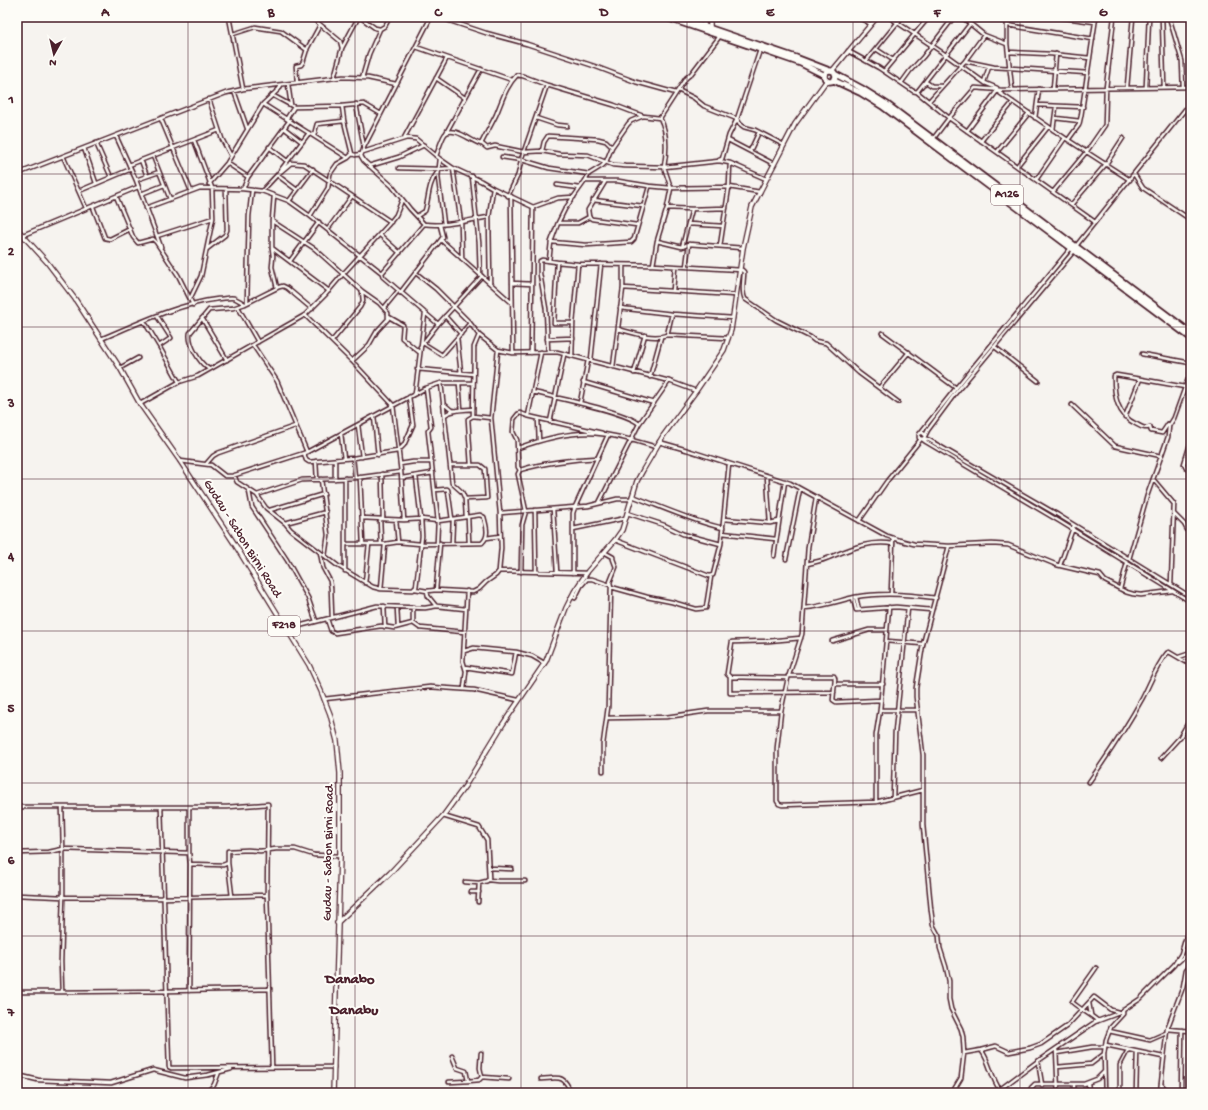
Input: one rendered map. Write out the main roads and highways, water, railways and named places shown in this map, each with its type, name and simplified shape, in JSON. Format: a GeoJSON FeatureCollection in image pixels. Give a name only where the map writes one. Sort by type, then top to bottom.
{"type":"FeatureCollection","features":[{"type":"Feature","properties":{"kind":"highway","name":"A126"},"geometry":{"type":"LineString","coordinates":[[665,17],[761,46],[832,72],[883,102],[1074,248]]}},
{"type":"Feature","properties":{"kind":"highway","name":"A126"},"geometry":{"type":"LineString","coordinates":[[677,17],[704,28]]}},
{"type":"Feature","properties":{"kind":"highway","name":"A126"},"geometry":{"type":"LineString","coordinates":[[710,30],[720,36],[800,63],[830,81],[833,80],[861,93],[882,106],[1174,323],[1191,338]]}},
{"type":"Feature","properties":{"kind":"highway"},"geometry":{"type":"LineString","coordinates":[[825,78],[832,72]]}},
{"type":"Feature","properties":{"kind":"highway"},"geometry":{"type":"LineString","coordinates":[[832,72],[833,80]]}},
{"type":"Feature","properties":{"kind":"highway","name":"A126"},"geometry":{"type":"LineString","coordinates":[[1179,327],[1191,333]]}},
{"type":"Feature","properties":{"kind":"district","name":"Danabo"},"geometry":{"type":"Point","coordinates":[350,980]}},
{"type":"Feature","properties":{"kind":"district","name":"Danabu"},"geometry":{"type":"Point","coordinates":[354,1011]}}]}
